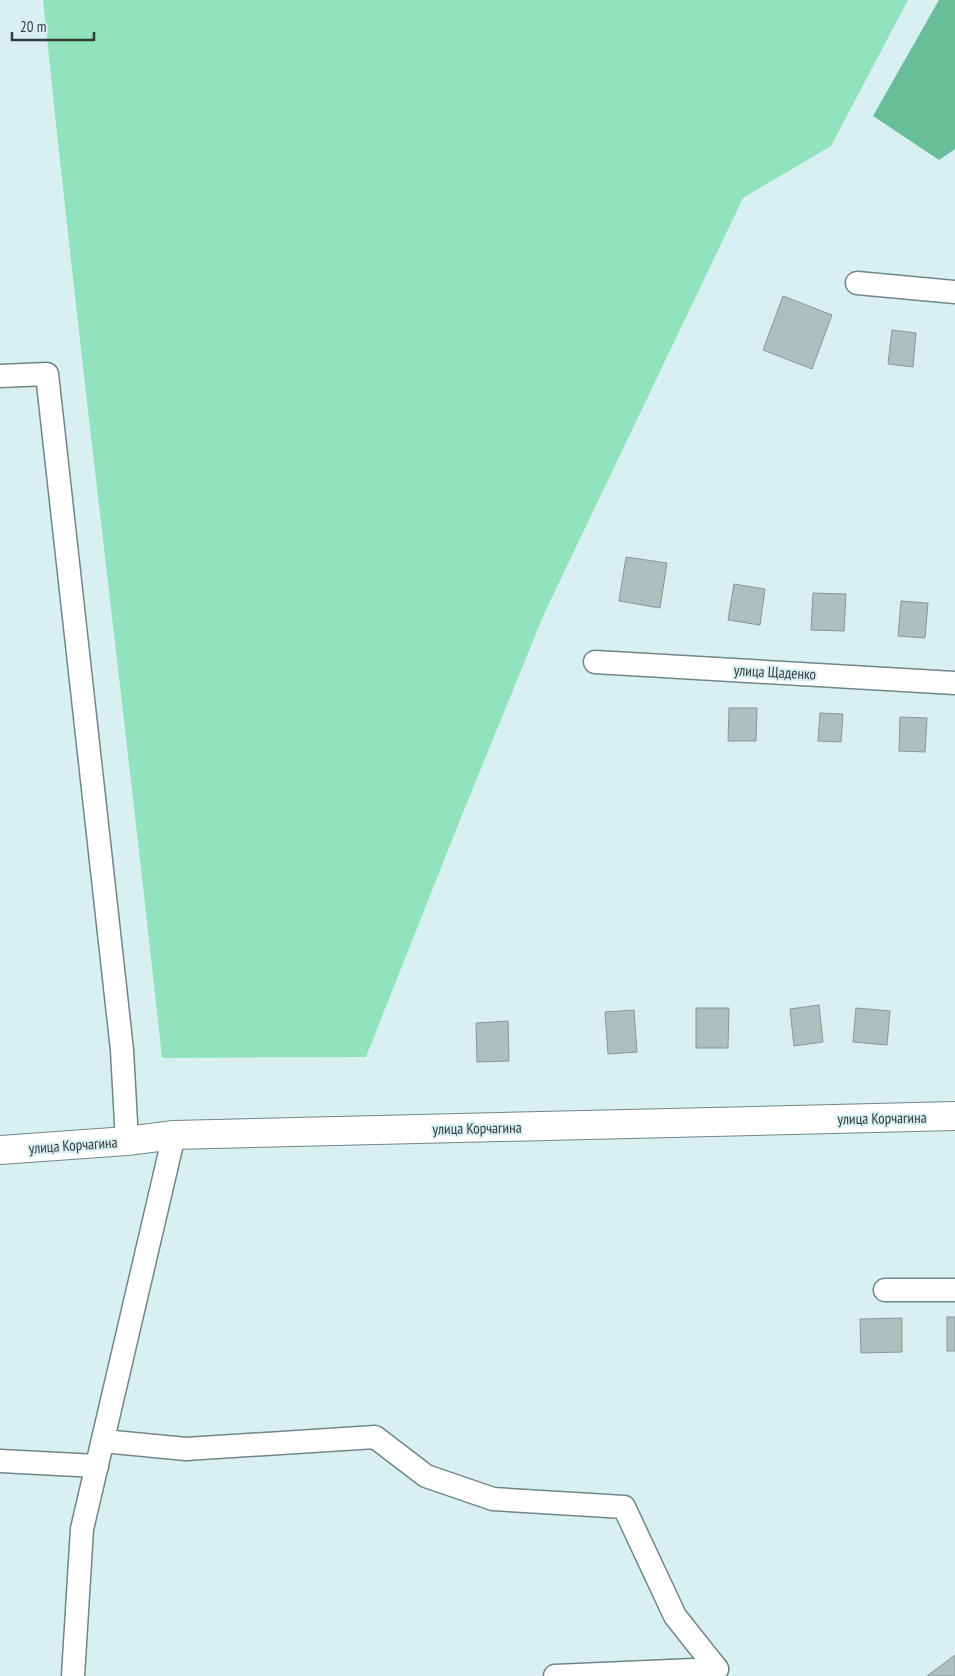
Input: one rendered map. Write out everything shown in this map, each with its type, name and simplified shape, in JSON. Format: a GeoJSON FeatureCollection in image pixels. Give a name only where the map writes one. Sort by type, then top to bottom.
{"type":"FeatureCollection","features":[{"type":"Feature","properties":{"kind":"street"},"geometry":{"type":"LineString","coordinates":[[858,284],[955,292]]}},
{"type":"Feature","properties":{"kind":"street"},"geometry":{"type":"LineString","coordinates":[[0,376],[47,374],[122,1050],[127,1141]]}},
{"type":"Feature","properties":{"kind":"street","name":"улица Щаденко"},"geometry":{"type":"LineString","coordinates":[[594,662],[955,683]]}},
{"type":"Feature","properties":{"kind":"street","name":"улица Корчагина"},"geometry":{"type":"LineString","coordinates":[[0,1150],[127,1141],[174,1135],[955,1116]]}},
{"type":"Feature","properties":{"kind":"street"},"geometry":{"type":"LineString","coordinates":[[73,1676],[82,1529],[174,1135]]}},
{"type":"Feature","properties":{"kind":"street"},"geometry":{"type":"LineString","coordinates":[[885,1290],[955,1290]]}},
{"type":"Feature","properties":{"kind":"street"},"geometry":{"type":"LineString","coordinates":[[103,1441],[186,1449],[375,1437],[426,1476],[493,1499],[624,1507],[674,1616],[718,1669],[555,1676]]}},
{"type":"Feature","properties":{"kind":"street"},"geometry":{"type":"LineString","coordinates":[[0,1462],[97,1466]]}},
{"type":"Feature","properties":{"kind":"green space"},"geometry":{"type":"Polygon","coordinates":[[[43,0],[908,0],[831,146],[743,198],[544,614],[366,1057],[162,1058],[71,265],[43,0]]]}},
{"type":"Feature","properties":{"kind":"green space"},"geometry":{"type":"Polygon","coordinates":[[[939,0],[955,0],[955,149],[939,160],[873,116],[939,0]]]}},
{"type":"Feature","properties":{"kind":"building"},"geometry":{"type":"Polygon","coordinates":[[[783,296],[832,315],[812,369],[763,350],[783,296]]]}},
{"type":"Feature","properties":{"kind":"building"},"geometry":{"type":"Polygon","coordinates":[[[892,330],[916,333],[913,367],[888,364],[892,330]]]}},
{"type":"Feature","properties":{"kind":"building"},"geometry":{"type":"Polygon","coordinates":[[[626,557],[667,563],[660,608],[619,601],[626,557]]]}},
{"type":"Feature","properties":{"kind":"building"},"geometry":{"type":"Polygon","coordinates":[[[734,584],[765,589],[760,625],[728,620],[734,584]]]}},
{"type":"Feature","properties":{"kind":"building"},"geometry":{"type":"Polygon","coordinates":[[[813,593],[846,594],[844,631],[811,630],[813,593]]]}},
{"type":"Feature","properties":{"kind":"building"},"geometry":{"type":"Polygon","coordinates":[[[901,601],[928,603],[925,638],[898,636],[901,601]]]}},
{"type":"Feature","properties":{"kind":"building"},"geometry":{"type":"Polygon","coordinates":[[[729,708],[757,708],[756,741],[728,741],[729,708]]]}},
{"type":"Feature","properties":{"kind":"building"},"geometry":{"type":"Polygon","coordinates":[[[820,713],[843,714],[841,742],[818,741],[820,713]]]}},
{"type":"Feature","properties":{"kind":"building"},"geometry":{"type":"Polygon","coordinates":[[[900,717],[927,718],[925,752],[899,751],[900,717]]]}},
{"type":"Feature","properties":{"kind":"building"},"geometry":{"type":"Polygon","coordinates":[[[819,1005],[823,1042],[794,1046],[790,1009],[819,1005]]]}},
{"type":"Feature","properties":{"kind":"building"},"geometry":{"type":"Polygon","coordinates":[[[696,1008],[729,1008],[728,1048],[696,1048],[696,1008]]]}},
{"type":"Feature","properties":{"kind":"building"},"geometry":{"type":"Polygon","coordinates":[[[856,1008],[890,1011],[887,1045],[853,1042],[856,1008]]]}},
{"type":"Feature","properties":{"kind":"building"},"geometry":{"type":"Polygon","coordinates":[[[634,1010],[637,1052],[608,1054],[605,1012],[634,1010]]]}},
{"type":"Feature","properties":{"kind":"building"},"geometry":{"type":"Polygon","coordinates":[[[508,1021],[509,1061],[477,1062],[476,1023],[508,1021]]]}},
{"type":"Feature","properties":{"kind":"building"},"geometry":{"type":"Polygon","coordinates":[[[947,1317],[955,1317],[955,1351],[947,1351],[947,1317]]]}},
{"type":"Feature","properties":{"kind":"building"},"geometry":{"type":"Polygon","coordinates":[[[902,1318],[902,1352],[861,1353],[860,1319],[902,1318]]]}},
{"type":"Feature","properties":{"kind":"building"},"geometry":{"type":"Polygon","coordinates":[[[955,1655],[955,1676],[927,1676],[955,1655]]]}}]}
